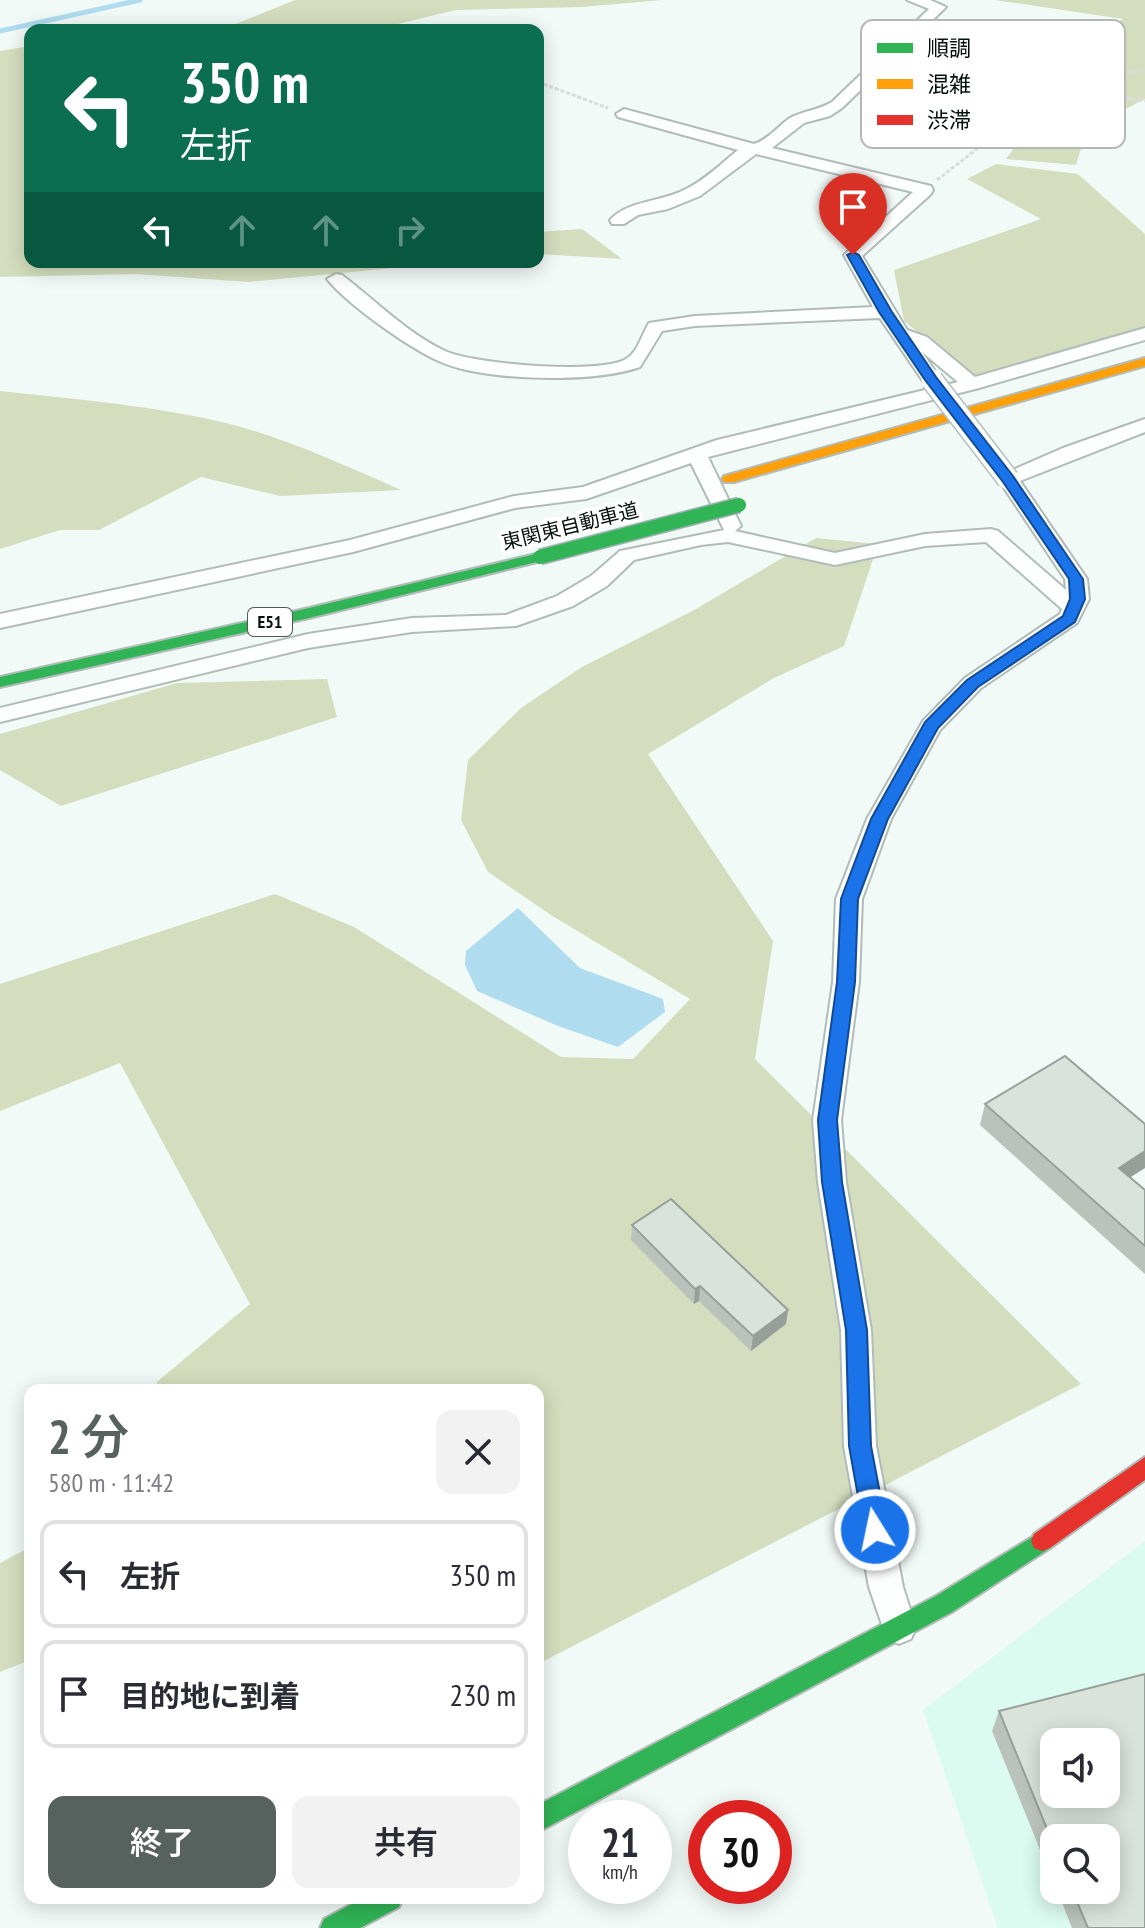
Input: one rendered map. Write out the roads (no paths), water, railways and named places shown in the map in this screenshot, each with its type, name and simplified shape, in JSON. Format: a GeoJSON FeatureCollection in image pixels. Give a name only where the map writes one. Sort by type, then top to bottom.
{"type":"FeatureCollection","features":[{"type":"Feature","properties":{"kind":"main road"},"geometry":{"type":"LineString","coordinates":[[699,487],[1145,362]]}},
{"type":"Feature","properties":{"kind":"main road"},"geometry":{"type":"LineString","coordinates":[[962,443],[991,434]]}},
{"type":"Feature","properties":{"kind":"main road","name":"東関東自動車道"},"geometry":{"type":"LineString","coordinates":[[0,682],[324,610],[747,503]]}},
{"type":"Feature","properties":{"kind":"main road"},"geometry":{"type":"LineString","coordinates":[[544,1816],[944,1604],[1037,1545],[1145,1467]]}},
{"type":"Feature","properties":{"kind":"main road"},"geometry":{"type":"LineString","coordinates":[[333,1928],[379,1904]]}},
{"type":"Feature","properties":{"kind":"street"},"geometry":{"type":"LineString","coordinates":[[914,0],[939,7],[924,20]]}},
{"type":"Feature","properties":{"kind":"street"},"geometry":{"type":"LineString","coordinates":[[618,220],[633,211],[662,205],[694,192],[744,153],[769,144],[798,120],[824,113],[861,85]]}},
{"type":"Feature","properties":{"kind":"street"},"geometry":{"type":"LineString","coordinates":[[624,114],[925,190],[853,255],[885,312],[932,380],[1008,479],[1076,579],[1078,599],[1069,618],[973,683],[931,726],[879,819],[849,899],[846,982],[827,1120],[830,1166],[856,1330],[860,1446],[886,1587],[899,1628]]}},
{"type":"Feature","properties":{"kind":"street"},"geometry":{"type":"LineString","coordinates":[[336,279],[417,343],[457,363],[507,371],[605,370],[631,365],[643,351],[655,327],[695,321],[885,312]]}},
{"type":"Feature","properties":{"kind":"street"},"geometry":{"type":"LineString","coordinates":[[898,330],[920,341],[972,384]]}},
{"type":"Feature","properties":{"kind":"street"},"geometry":{"type":"LineString","coordinates":[[0,621],[353,546],[514,502],[586,493],[696,453],[972,384],[1145,334]]}},
{"type":"Feature","properties":{"kind":"street"},"geometry":{"type":"LineString","coordinates":[[1008,479],[1145,425]]}},
{"type":"Feature","properties":{"kind":"street"},"geometry":{"type":"LineString","coordinates":[[696,453],[731,525],[728,536]]}},
{"type":"Feature","properties":{"kind":"street"},"geometry":{"type":"LineString","coordinates":[[0,715],[308,641],[412,625],[517,619],[577,594],[599,581],[627,555],[655,547],[728,536],[835,559],[925,540],[991,535],[1074,608]]}},
{"type":"Feature","properties":{"kind":"water"},"geometry":{"type":"Polygon","coordinates":[[[518,908],[580,968],[663,999],[665,1012],[618,1047],[558,1026],[477,991],[465,965],[466,951],[518,908]]]}},
{"type":"Feature","properties":{"kind":"waterway"},"geometry":{"type":"LineString","coordinates":[[32,24],[140,0]]}},
{"type":"Feature","properties":{"kind":"waterway"},"geometry":{"type":"LineString","coordinates":[[0,31],[24,26]]}}]}
